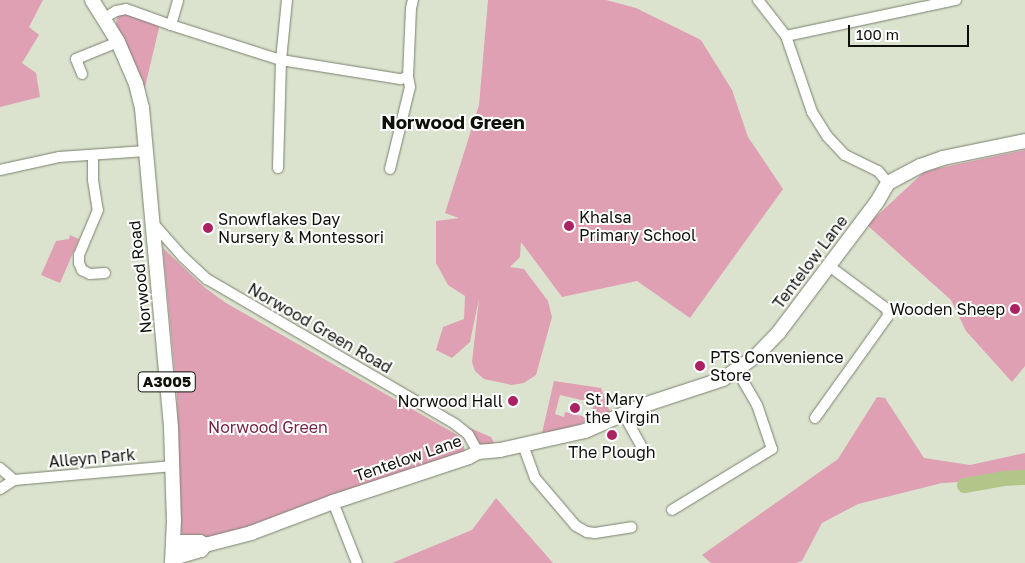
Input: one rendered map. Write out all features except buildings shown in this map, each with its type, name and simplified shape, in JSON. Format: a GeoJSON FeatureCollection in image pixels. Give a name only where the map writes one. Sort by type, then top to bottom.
{"type":"FeatureCollection","features":[{"type":"Feature","properties":{"kind":"main road","name":"Norwood Road"},"geometry":{"type":"LineString","coordinates":[[92,0],[118,42],[140,98],[173,466],[174,542],[172,561]]}},
{"type":"Feature","properties":{"kind":"main road","name":"Tentelow Lane"},"geometry":{"type":"LineString","coordinates":[[172,561],[200,550],[205,545],[251,533],[333,502],[469,457],[478,452],[585,431],[623,414],[711,384],[736,371],[755,357],[779,332],[888,183],[920,166],[943,158],[1025,141]]}},
{"type":"Feature","properties":{"kind":"main road","name":"Tentelow Lane"},"geometry":{"type":"LineString","coordinates":[[174,542],[200,542],[205,545]]}},
{"type":"Feature","properties":{"kind":"street"},"geometry":{"type":"LineString","coordinates":[[171,26],[178,0]]}},
{"type":"Feature","properties":{"kind":"street"},"geometry":{"type":"LineString","coordinates":[[278,168],[282,60],[287,0]]}},
{"type":"Feature","properties":{"kind":"street"},"geometry":{"type":"LineString","coordinates":[[390,169],[410,86],[408,77],[413,0]]}},
{"type":"Feature","properties":{"kind":"street"},"geometry":{"type":"LineString","coordinates":[[758,0],[786,36],[812,112],[827,136],[845,155],[878,171],[888,183]]}},
{"type":"Feature","properties":{"kind":"street"},"geometry":{"type":"LineString","coordinates":[[786,36],[956,0]]}},
{"type":"Feature","properties":{"kind":"street"},"geometry":{"type":"LineString","coordinates":[[104,18],[116,11],[126,9],[171,26],[282,60],[400,79],[408,77]]}},
{"type":"Feature","properties":{"kind":"street"},"geometry":{"type":"LineString","coordinates":[[82,74],[76,58],[118,42]]}},
{"type":"Feature","properties":{"kind":"street"},"geometry":{"type":"LineString","coordinates":[[0,170],[30,162],[146,151]]}},
{"type":"Feature","properties":{"kind":"street"},"geometry":{"type":"LineString","coordinates":[[92,155],[93,180],[98,210],[79,255],[79,263],[82,270],[90,274],[105,273]]}},
{"type":"Feature","properties":{"kind":"street","name":"Norwood Green Road"},"geometry":{"type":"LineString","coordinates":[[152,222],[187,261],[207,279],[448,420],[468,434],[478,452]]}},
{"type":"Feature","properties":{"kind":"street"},"geometry":{"type":"LineString","coordinates":[[815,418],[888,316],[887,309],[829,266]]}},
{"type":"Feature","properties":{"kind":"street"},"geometry":{"type":"LineString","coordinates":[[672,510],[772,449],[758,405],[736,371]]}},
{"type":"Feature","properties":{"kind":"street"},"geometry":{"type":"LineString","coordinates":[[623,414],[644,451]]}},
{"type":"Feature","properties":{"kind":"street"},"geometry":{"type":"LineString","coordinates":[[523,444],[535,478],[576,526],[587,532],[595,533],[632,527]]}},
{"type":"Feature","properties":{"kind":"street","name":"Alleyn Park"},"geometry":{"type":"LineString","coordinates":[[14,480],[173,466]]}},
{"type":"Feature","properties":{"kind":"street"},"geometry":{"type":"LineString","coordinates":[[0,468],[14,480],[0,489]]}},
{"type":"Feature","properties":{"kind":"street"},"geometry":{"type":"LineString","coordinates":[[333,502],[358,563]]}},
{"type":"Feature","properties":{"kind":"green space"},"geometry":{"type":"Polygon","coordinates":[[[0,0],[43,0],[29,27],[39,35],[22,63],[36,73],[40,97],[0,107],[0,0]]]}},
{"type":"Feature","properties":{"kind":"green space","name":"Khalsa Primary School"},"geometry":{"type":"Polygon","coordinates":[[[488,0],[606,0],[636,8],[701,40],[732,90],[748,137],[783,189],[690,318],[637,281],[562,297],[521,242],[520,257],[510,267],[524,269],[548,301],[552,317],[536,375],[524,383],[512,385],[484,379],[475,371],[472,362],[479,299],[470,342],[452,358],[436,350],[443,327],[464,319],[465,296],[448,285],[436,263],[436,221],[459,218],[445,213],[479,105],[488,0]]]}},
{"type":"Feature","properties":{"kind":"green space"},"geometry":{"type":"Polygon","coordinates":[[[121,14],[158,25],[159,28],[145,87],[143,87],[116,24],[117,18],[121,14]]]}},
{"type":"Feature","properties":{"kind":"green space"},"geometry":{"type":"Polygon","coordinates":[[[1025,150],[1025,366],[1012,382],[966,331],[951,300],[867,225],[925,171],[1025,150]]]}},
{"type":"Feature","properties":{"kind":"green space"},"geometry":{"type":"Polygon","coordinates":[[[70,235],[79,239],[60,283],[41,275],[56,241],[69,239],[70,235]]]}},
{"type":"Feature","properties":{"kind":"green space","name":"Norwood Green"},"geometry":{"type":"Polygon","coordinates":[[[163,248],[204,287],[226,303],[461,437],[465,451],[462,455],[259,525],[213,537],[192,538],[184,536],[180,530],[177,396],[163,248]]]}},
{"type":"Feature","properties":{"kind":"green space"},"geometry":{"type":"Polygon","coordinates":[[[554,381],[601,388],[610,412],[570,428],[542,433],[554,381]],[[560,395],[555,414],[564,417],[565,412],[590,418],[594,403],[560,395]]]}},
{"type":"Feature","properties":{"kind":"green space"},"geometry":{"type":"Polygon","coordinates":[[[877,397],[885,398],[924,458],[970,465],[1025,453],[1025,479],[942,483],[858,504],[822,523],[802,561],[796,563],[711,563],[702,555],[838,459],[877,397]]]}},
{"type":"Feature","properties":{"kind":"green space"},"geometry":{"type":"Polygon","coordinates":[[[465,426],[491,437],[495,445],[480,444],[465,426]]]}},
{"type":"Feature","properties":{"kind":"green space"},"geometry":{"type":"Polygon","coordinates":[[[496,498],[553,563],[392,563],[472,530],[496,498]]]}},
{"type":"Feature","properties":{"kind":"waterway"},"geometry":{"type":"LineString","coordinates":[[964,485],[1003,478],[1025,477]]}},
{"type":"Feature","properties":{"kind":"place","name":"Khalsa Primary School"},"geometry":{"type":"Point","coordinates":[569,226]}},
{"type":"Feature","properties":{"kind":"place","name":"Snowflakes Day Nursery & Montessori"},"geometry":{"type":"Point","coordinates":[208,228]}},
{"type":"Feature","properties":{"kind":"place","name":"Wooden Sheep"},"geometry":{"type":"Point","coordinates":[1015,309]}},
{"type":"Feature","properties":{"kind":"place","name":"PTS Convenience Store"},"geometry":{"type":"Point","coordinates":[700,366]}},
{"type":"Feature","properties":{"kind":"place","name":"Norwood Hall"},"geometry":{"type":"Point","coordinates":[513,401]}},
{"type":"Feature","properties":{"kind":"place","name":"St Mary the Virgin"},"geometry":{"type":"Point","coordinates":[575,408]}},
{"type":"Feature","properties":{"kind":"place","name":"The Plough"},"geometry":{"type":"Point","coordinates":[612,435]}},
{"type":"Feature","properties":{"kind":"district","name":"Norwood Green"},"geometry":{"type":"Point","coordinates":[453,122]}}]}
